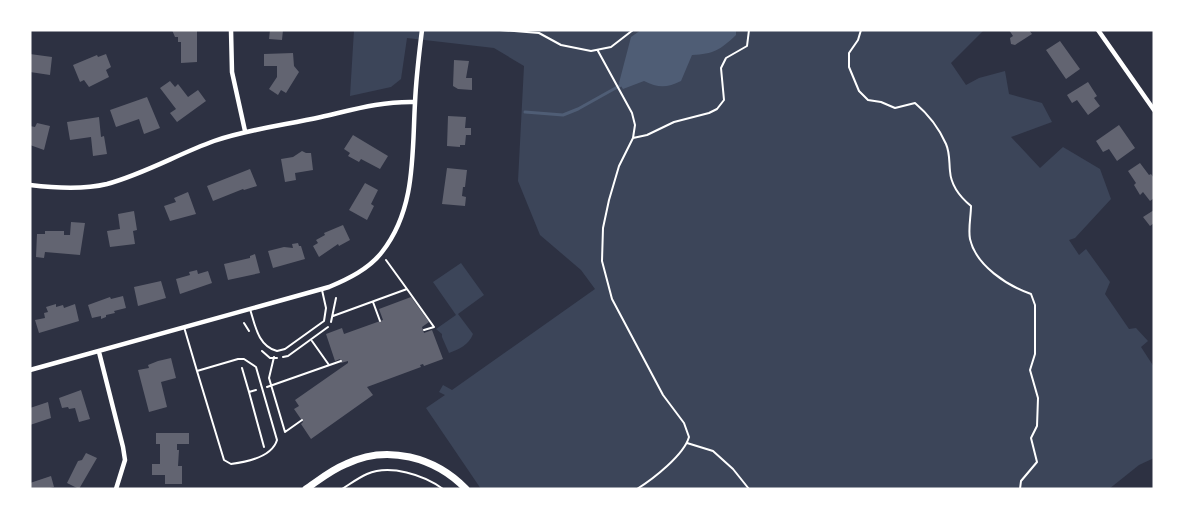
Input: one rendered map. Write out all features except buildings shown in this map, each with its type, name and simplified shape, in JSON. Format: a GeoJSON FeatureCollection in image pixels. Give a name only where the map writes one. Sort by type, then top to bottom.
{"type":"FeatureCollection","features":[{"type":"Feature","properties":{"kind":"main road"},"geometry":{"type":"LineString","coordinates":[[306,489],[347,463],[384,454],[412,457],[432,464],[466,489]]}},
{"type":"Feature","properties":{"kind":"street"},"geometry":{"type":"LineString","coordinates":[[231,30],[232,72],[245,131]]}},
{"type":"Feature","properties":{"kind":"street"},"geometry":{"type":"LineString","coordinates":[[30,370],[322,288],[347,279],[381,254],[402,217],[409,190],[422,30]]}},
{"type":"Feature","properties":{"kind":"street"},"geometry":{"type":"LineString","coordinates":[[1098,30],[1154,110]]}},
{"type":"Feature","properties":{"kind":"street"},"geometry":{"type":"LineString","coordinates":[[30,185],[57,188],[106,184],[245,131],[319,118],[383,103],[415,102]]}},
{"type":"Feature","properties":{"kind":"street"},"geometry":{"type":"LineString","coordinates":[[99,352],[125,460],[116,489]]}},
{"type":"Feature","properties":{"kind":"lane"},"geometry":{"type":"LineString","coordinates":[[250,309],[261,340],[266,346],[276,350],[285,349],[319,325],[326,316],[322,288]]}},
{"type":"Feature","properties":{"kind":"lane"},"geometry":{"type":"LineString","coordinates":[[184,327],[197,371],[224,459],[231,464],[264,455],[275,447],[276,433],[256,368],[244,359],[197,371]]}},
{"type":"Feature","properties":{"kind":"path"},"geometry":{"type":"LineString","coordinates":[[501,30],[539,33],[561,45],[598,51],[611,47],[633,30]]}},
{"type":"Feature","properties":{"kind":"path"},"geometry":{"type":"LineString","coordinates":[[633,138],[717,109],[724,100],[721,68],[726,58],[747,46],[749,30]]}},
{"type":"Feature","properties":{"kind":"path"},"geometry":{"type":"LineString","coordinates":[[861,30],[858,40],[849,53],[849,67],[859,91],[868,100],[895,108],[915,103],[927,114],[946,144],[950,158],[950,174],[958,195],[971,206],[970,240],[982,263],[1012,287],[1031,294],[1035,305],[1035,354],[1030,370],[1038,398],[1037,426],[1032,438],[1037,462],[1021,481],[1020,489]]}},
{"type":"Feature","properties":{"kind":"path"},"geometry":{"type":"LineString","coordinates":[[598,51],[626,101],[635,125],[633,138],[620,165],[609,200],[603,228],[602,261],[612,299],[663,394],[684,423],[689,437],[687,443],[650,481],[637,489]]}},
{"type":"Feature","properties":{"kind":"path"},"geometry":{"type":"LineString","coordinates":[[381,254],[434,327],[423,330]]}},
{"type":"Feature","properties":{"kind":"path"},"geometry":{"type":"LineString","coordinates":[[333,317],[407,289]]}},
{"type":"Feature","properties":{"kind":"path"},"geometry":{"type":"LineString","coordinates":[[373,302],[380,321]]}},
{"type":"Feature","properties":{"kind":"path"},"geometry":{"type":"LineString","coordinates":[[307,333],[329,365]]}},
{"type":"Feature","properties":{"kind":"path"},"geometry":{"type":"LineString","coordinates":[[276,350],[269,378],[285,432],[302,420]]}},
{"type":"Feature","properties":{"kind":"path"},"geometry":{"type":"LineString","coordinates":[[249,392],[340,361]]}},
{"type":"Feature","properties":{"kind":"path"},"geometry":{"type":"LineString","coordinates":[[242,368],[264,448]]}},
{"type":"Feature","properties":{"kind":"path"},"geometry":{"type":"LineString","coordinates":[[687,443],[713,452],[733,469],[749,489]]}},
{"type":"Feature","properties":{"kind":"path"},"geometry":{"type":"LineString","coordinates":[[342,489],[368,473],[394,471],[419,475],[443,489]]}},
{"type":"Feature","properties":{"kind":"shaded area"},"geometry":{"type":"Polygon","coordinates":[[[354,30],[984,30],[951,63],[966,85],[979,78],[1005,71],[1009,94],[1042,103],[1052,122],[1011,137],[1040,168],[1063,147],[1100,169],[1111,199],[1075,238],[1069,240],[1079,255],[1086,249],[1110,282],[1105,294],[1129,329],[1136,328],[1148,341],[1141,347],[1154,367],[1154,458],[1139,465],[1109,489],[481,489],[426,408],[445,395],[439,392],[443,385],[452,390],[595,289],[581,270],[540,235],[518,181],[524,66],[494,48],[407,38],[401,79],[391,87],[350,96],[354,30]]]}},
{"type":"Feature","properties":{"kind":"shaded area"},"geometry":{"type":"Polygon","coordinates":[[[641,30],[736,30],[736,35],[716,50],[706,54],[692,55],[681,81],[662,86],[644,81],[623,89],[619,83],[631,37],[641,30]]]}},
{"type":"Feature","properties":{"kind":"shaded area"},"geometry":{"type":"Polygon","coordinates":[[[461,263],[484,295],[458,314],[473,334],[466,344],[449,353],[442,334],[436,329],[456,315],[433,282],[461,263]]]}},
{"type":"Feature","properties":{"kind":"waterway"},"geometry":{"type":"LineString","coordinates":[[525,112],[563,115],[621,85]]}}]}
